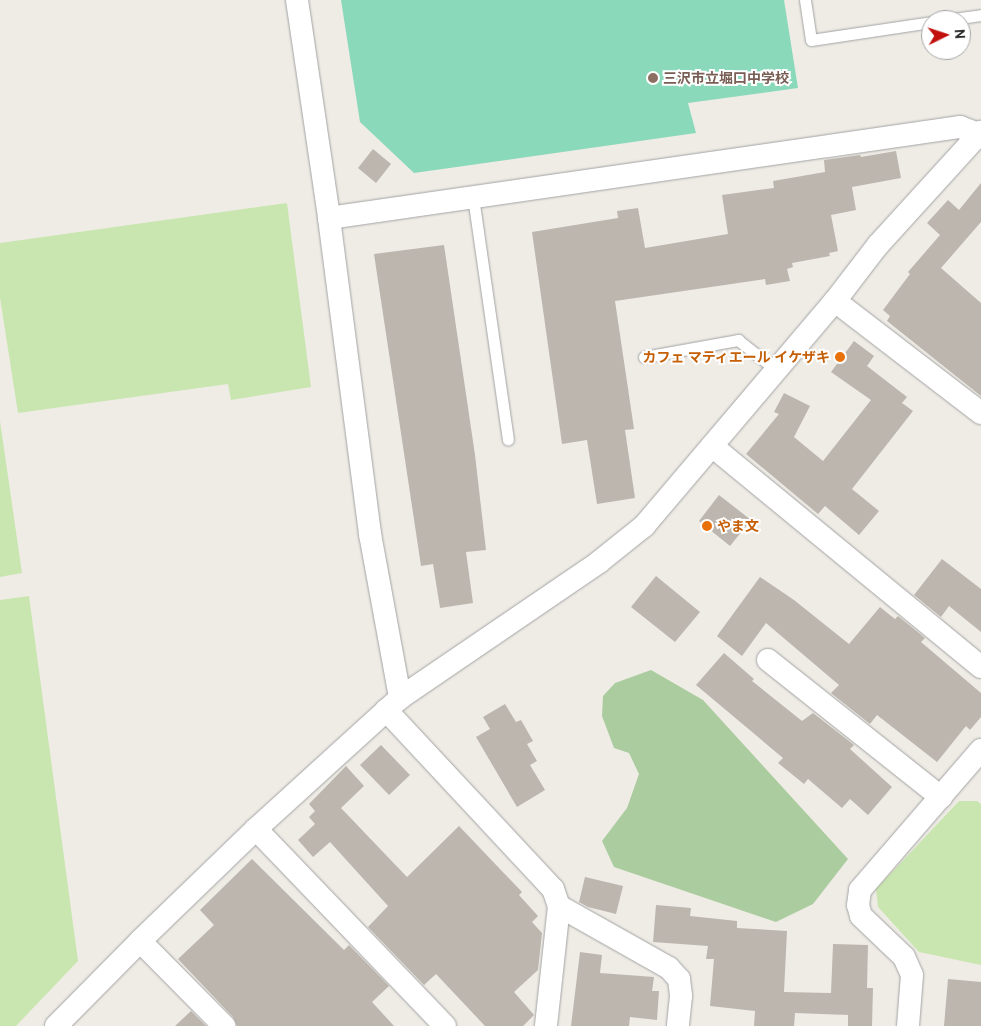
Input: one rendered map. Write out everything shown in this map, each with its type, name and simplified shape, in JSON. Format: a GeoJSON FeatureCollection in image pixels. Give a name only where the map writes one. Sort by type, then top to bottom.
{"type":"FeatureCollection","features":[{"type":"Feature","properties":{"kind":"street"},"geometry":{"type":"LineString","coordinates":[[297,0],[329,218],[393,704],[553,889],[559,906],[546,1026]]}},
{"type":"Feature","properties":{"kind":"street"},"geometry":{"type":"LineString","coordinates":[[56,1026],[140,941],[256,829],[393,704],[600,562],[644,526],[835,301],[878,246],[981,134],[960,127],[329,218]]}},
{"type":"Feature","properties":{"kind":"street"},"geometry":{"type":"LineString","coordinates":[[835,301],[981,413]]}},
{"type":"Feature","properties":{"kind":"street"},"geometry":{"type":"LineString","coordinates":[[712,446],[981,667]]}},
{"type":"Feature","properties":{"kind":"street"},"geometry":{"type":"LineString","coordinates":[[768,660],[941,797]]}},
{"type":"Feature","properties":{"kind":"street"},"geometry":{"type":"LineString","coordinates":[[908,1026],[912,975],[904,957],[861,916],[858,905],[860,890],[941,797],[974,772],[981,750]]}},
{"type":"Feature","properties":{"kind":"street"},"geometry":{"type":"LineString","coordinates":[[256,829],[445,1026]]}},
{"type":"Feature","properties":{"kind":"street"},"geometry":{"type":"LineString","coordinates":[[559,906],[669,968],[678,979],[681,996],[678,1026]]}},
{"type":"Feature","properties":{"kind":"street"},"geometry":{"type":"LineString","coordinates":[[140,941],[224,1026]]}},
{"type":"Feature","properties":{"kind":"lane"},"geometry":{"type":"LineString","coordinates":[[805,0],[811,40],[921,24]]}},
{"type":"Feature","properties":{"kind":"lane"},"geometry":{"type":"LineString","coordinates":[[473,197],[508,439]]}},
{"type":"Feature","properties":{"kind":"lane"},"geometry":{"type":"LineString","coordinates":[[644,357],[738,340],[776,370]]}},
{"type":"Feature","properties":{"kind":"green space"},"geometry":{"type":"Polygon","coordinates":[[[341,0],[784,0],[798,88],[688,103],[696,133],[414,173],[360,122],[341,0]]]}},
{"type":"Feature","properties":{"kind":"green space"},"geometry":{"type":"Polygon","coordinates":[[[287,203],[311,387],[231,400],[228,384],[18,413],[0,298],[0,243],[287,203]]]}},
{"type":"Feature","properties":{"kind":"green space"},"geometry":{"type":"Polygon","coordinates":[[[0,421],[22,573],[0,577],[0,421]]]}},
{"type":"Feature","properties":{"kind":"green space"},"geometry":{"type":"Polygon","coordinates":[[[29,596],[78,961],[16,1026],[0,1026],[0,600],[29,596]]]}},
{"type":"Feature","properties":{"kind":"green space"},"geometry":{"type":"Polygon","coordinates":[[[651,670],[703,700],[848,859],[813,904],[776,922],[614,867],[602,841],[627,808],[639,774],[629,753],[614,748],[602,716],[603,696],[615,683],[651,670]]]}},
{"type":"Feature","properties":{"kind":"green space"},"geometry":{"type":"Polygon","coordinates":[[[959,801],[977,801],[981,804],[981,965],[919,952],[878,907],[876,889],[959,801]]]}},
{"type":"Feature","properties":{"kind":"building"},"geometry":{"type":"Polygon","coordinates":[[[373,149],[391,164],[376,183],[358,168],[373,149]]]}},
{"type":"Feature","properties":{"kind":"building"},"geometry":{"type":"Polygon","coordinates":[[[896,151],[901,178],[852,187],[856,210],[831,215],[838,251],[829,253],[830,256],[792,263],[793,267],[787,269],[790,281],[766,285],[765,279],[615,301],[634,429],[625,430],[635,498],[597,504],[587,440],[562,444],[532,232],[618,218],[617,211],[638,208],[645,248],[728,234],[722,195],[774,188],[773,181],[825,172],[824,160],[860,155],[861,157],[896,151]]]}},
{"type":"Feature","properties":{"kind":"building"},"geometry":{"type":"Polygon","coordinates":[[[981,183],[981,222],[941,268],[981,303],[981,396],[887,321],[890,316],[883,310],[910,274],[908,272],[940,235],[927,223],[948,200],[959,210],[981,183]]]}},
{"type":"Feature","properties":{"kind":"building"},"geometry":{"type":"Polygon","coordinates":[[[444,245],[475,455],[486,550],[466,552],[473,603],[440,608],[433,564],[421,566],[374,254],[444,245]]]}},
{"type":"Feature","properties":{"kind":"building"},"geometry":{"type":"Polygon","coordinates":[[[854,341],[874,356],[867,366],[907,397],[902,403],[913,411],[852,489],[879,511],[859,535],[825,506],[818,514],[746,454],[779,414],[774,412],[784,393],[810,406],[794,437],[823,461],[871,400],[831,372],[854,341]]]}},
{"type":"Feature","properties":{"kind":"building"},"geometry":{"type":"Polygon","coordinates":[[[719,495],[751,520],[730,546],[699,521],[719,495]]]}},
{"type":"Feature","properties":{"kind":"building"},"geometry":{"type":"Polygon","coordinates":[[[942,559],[981,589],[981,632],[949,606],[941,617],[914,595],[942,559]]]}},
{"type":"Feature","properties":{"kind":"building"},"geometry":{"type":"Polygon","coordinates":[[[656,576],[700,612],[675,642],[631,607],[656,576]]]}},
{"type":"Feature","properties":{"kind":"building"},"geometry":{"type":"Polygon","coordinates":[[[760,577],[794,600],[849,644],[880,607],[895,619],[898,616],[925,638],[921,642],[981,693],[981,717],[970,730],[966,726],[937,762],[877,715],[870,724],[831,693],[839,685],[766,623],[742,656],[717,636],[760,577]]]}},
{"type":"Feature","properties":{"kind":"building"},"geometry":{"type":"Polygon","coordinates":[[[724,653],[754,679],[752,681],[802,721],[813,713],[854,745],[850,749],[892,787],[868,815],[850,799],[842,808],[808,779],[804,784],[778,763],[783,758],[696,685],[724,653]]]}},
{"type":"Feature","properties":{"kind":"building"},"geometry":{"type":"Polygon","coordinates":[[[505,704],[516,722],[521,720],[533,741],[527,744],[537,761],[530,765],[545,790],[517,807],[476,737],[490,729],[483,717],[505,704]]]}},
{"type":"Feature","properties":{"kind":"building"},"geometry":{"type":"Polygon","coordinates":[[[381,745],[410,775],[389,795],[360,765],[381,745]]]}},
{"type":"Feature","properties":{"kind":"building"},"geometry":{"type":"Polygon","coordinates":[[[346,766],[364,786],[341,808],[407,877],[459,826],[522,892],[519,895],[538,916],[532,922],[542,933],[538,970],[514,992],[534,1015],[523,1026],[485,1026],[436,974],[424,985],[368,927],[388,906],[330,842],[313,857],[298,840],[315,824],[309,817],[315,811],[309,804],[346,766]]]}},
{"type":"Feature","properties":{"kind":"building"},"geometry":{"type":"Polygon","coordinates":[[[252,859],[344,950],[349,945],[389,986],[372,1002],[394,1026],[237,1026],[233,1017],[178,959],[214,925],[200,910],[252,859]]]}},
{"type":"Feature","properties":{"kind":"building"},"geometry":{"type":"Polygon","coordinates":[[[585,877],[623,886],[616,914],[588,907],[579,902],[585,877]]]}},
{"type":"Feature","properties":{"kind":"building"},"geometry":{"type":"Polygon","coordinates":[[[656,905],[691,908],[690,916],[737,921],[737,928],[787,931],[784,992],[831,993],[833,944],[868,945],[867,988],[873,988],[872,1026],[848,1026],[848,1015],[795,1013],[794,1026],[754,1026],[755,1011],[710,1006],[714,959],[706,959],[708,946],[653,942],[656,905]]]}},
{"type":"Feature","properties":{"kind":"building"},"geometry":{"type":"Polygon","coordinates":[[[580,952],[602,955],[600,973],[654,977],[652,991],[659,991],[657,1020],[630,1017],[629,1026],[571,1026],[580,952]]]}},
{"type":"Feature","properties":{"kind":"building"},"geometry":{"type":"Polygon","coordinates":[[[948,979],[981,982],[981,1026],[944,1026],[948,979]]]}},
{"type":"Feature","properties":{"kind":"building"},"geometry":{"type":"Polygon","coordinates":[[[191,1011],[206,1026],[175,1026],[191,1011]]]}},
{"type":"Feature","properties":{"kind":"place","name":"三沢市立堀口中学校"},"geometry":{"type":"Point","coordinates":[653,78]}},
{"type":"Feature","properties":{"kind":"place","name":"カフェ マティエール イケザキ"},"geometry":{"type":"Point","coordinates":[840,357]}},
{"type":"Feature","properties":{"kind":"place","name":"やま文"},"geometry":{"type":"Point","coordinates":[707,526]}}]}
